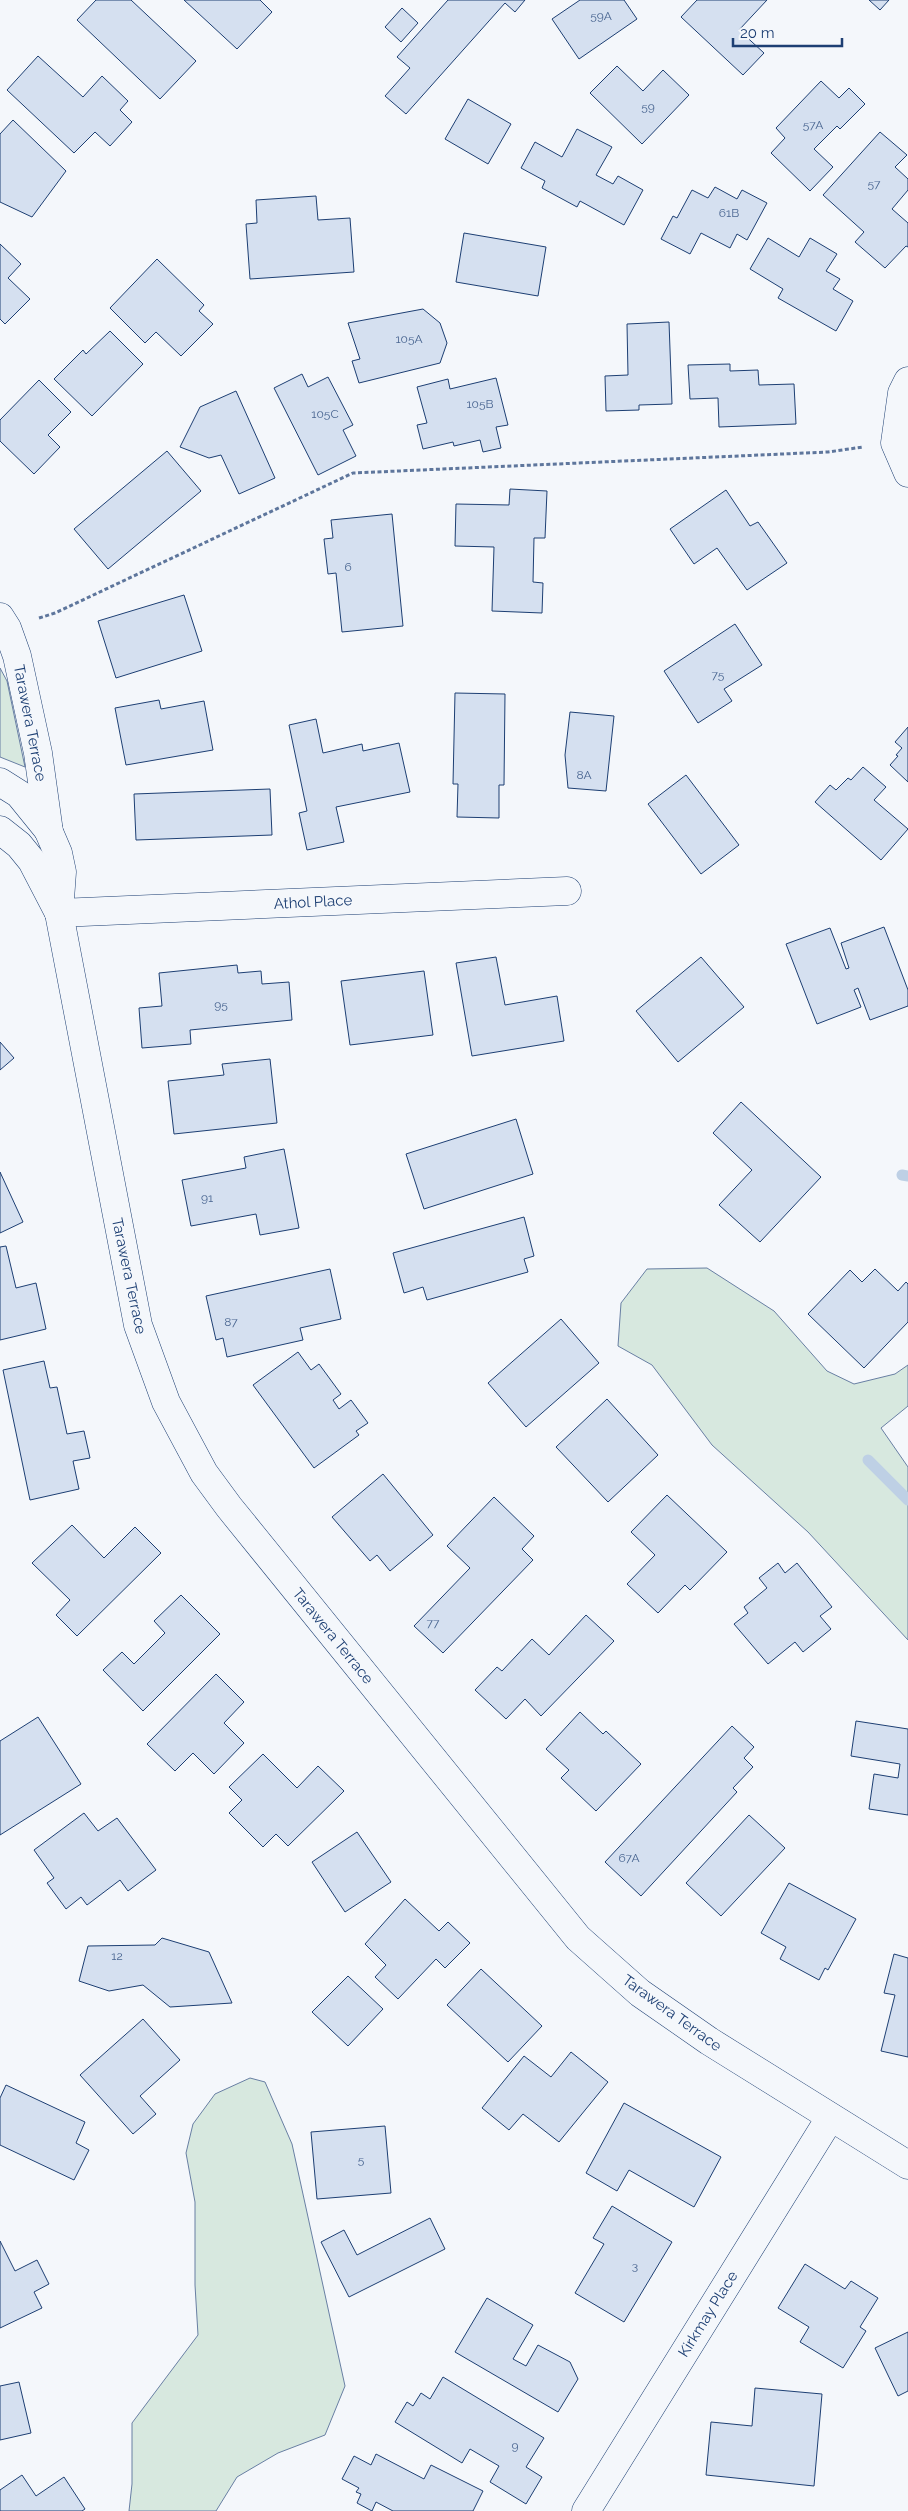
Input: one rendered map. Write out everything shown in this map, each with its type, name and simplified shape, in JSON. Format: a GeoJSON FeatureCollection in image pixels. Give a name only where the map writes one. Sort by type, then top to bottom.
{"type":"FeatureCollection","features":[{"type":"Feature","properties":{"kind":"street"},"geometry":{"type":"LineString","coordinates":[[908,381],[902,393],[895,443],[908,473]]}},
{"type":"Feature","properties":{"kind":"street","name":"Tarawera Terrace"},"geometry":{"type":"LineString","coordinates":[[4,622],[17,656],[38,753],[50,832],[58,853],[62,872],[59,913],[138,1325],[166,1402],[204,1473],[229,1507],[578,1938],[640,1993],[709,2042],[908,2165]]}},
{"type":"Feature","properties":{"kind":"street","name":"Tarawera Terrace"},"geometry":{"type":"LineString","coordinates":[[0,782],[18,794],[50,832]]}},
{"type":"Feature","properties":{"kind":"street","name":"Tarawera Terrace"},"geometry":{"type":"LineString","coordinates":[[0,830],[19,845],[32,861],[59,913]]}},
{"type":"Feature","properties":{"kind":"street","name":"Athol Place"},"geometry":{"type":"LineString","coordinates":[[59,913],[567,891]]}},
{"type":"Feature","properties":{"kind":"street","name":"Kirkmay Place"},"geometry":{"type":"LineString","coordinates":[[586,2511],[830,2118]]}},
{"type":"Feature","properties":{"kind":"path"},"geometry":{"type":"LineString","coordinates":[[4,622],[55,613],[353,473],[828,452],[895,443]]}},
{"type":"Feature","properties":{"kind":"shaded area"},"geometry":{"type":"Polygon","coordinates":[[[0,668],[7,681],[25,767],[0,757],[0,668]]]}},
{"type":"Feature","properties":{"kind":"shaded area"},"geometry":{"type":"Polygon","coordinates":[[[707,1268],[774,1311],[827,1371],[854,1384],[895,1374],[908,1365],[908,1406],[881,1428],[908,1467],[908,1640],[808,1532],[712,1445],[652,1365],[618,1346],[621,1303],[647,1269],[707,1268]]]}},
{"type":"Feature","properties":{"kind":"shaded area"},"geometry":{"type":"Polygon","coordinates":[[[250,2078],[265,2082],[292,2144],[345,2386],[325,2435],[278,2453],[237,2477],[216,2511],[129,2511],[132,2484],[132,2423],[198,2335],[195,2285],[195,2202],[186,2153],[193,2124],[215,2094],[250,2078]]]}},
{"type":"Feature","properties":{"kind":"building"},"geometry":{"type":"Polygon","coordinates":[[[96,0],[131,0],[196,61],[160,99],[77,20],[96,0]]]}},
{"type":"Feature","properties":{"kind":"building"},"geometry":{"type":"Polygon","coordinates":[[[184,0],[260,0],[272,12],[237,49],[184,0]]]}},
{"type":"Feature","properties":{"kind":"building"},"geometry":{"type":"Polygon","coordinates":[[[448,0],[525,0],[515,12],[505,3],[406,114],[385,96],[410,68],[397,57],[448,0]]]}},
{"type":"Feature","properties":{"kind":"building"},"geometry":{"type":"Polygon","coordinates":[[[580,0],[624,0],[637,19],[579,59],[552,19],[580,0]]]}},
{"type":"Feature","properties":{"kind":"building"},"geometry":{"type":"Polygon","coordinates":[[[697,0],[767,0],[739,30],[764,53],[743,75],[681,17],[697,0]]]}},
{"type":"Feature","properties":{"kind":"building"},"geometry":{"type":"Polygon","coordinates":[[[869,0],[889,0],[880,10],[869,0]]]}},
{"type":"Feature","properties":{"kind":"building"},"geometry":{"type":"Polygon","coordinates":[[[402,8],[418,23],[401,42],[385,27],[402,8]]]}},
{"type":"Feature","properties":{"kind":"building"},"geometry":{"type":"Polygon","coordinates":[[[38,56],[83,97],[102,76],[128,101],[120,110],[132,122],[110,146],[95,132],[74,153],[7,90],[38,56]]]}},
{"type":"Feature","properties":{"kind":"building"},"geometry":{"type":"Polygon","coordinates":[[[617,66],[643,91],[663,70],[689,95],[642,144],[590,93],[617,66]]]}},
{"type":"Feature","properties":{"kind":"building"},"geometry":{"type":"Polygon","coordinates":[[[821,81],[839,98],[849,88],[865,104],[840,129],[837,126],[814,149],[833,167],[810,191],[771,153],[785,138],[776,128],[821,81]]]}},
{"type":"Feature","properties":{"kind":"building"},"geometry":{"type":"Polygon","coordinates":[[[468,99],[511,124],[488,164],[445,139],[468,99]]]}},
{"type":"Feature","properties":{"kind":"building"},"geometry":{"type":"Polygon","coordinates":[[[13,120],[66,171],[32,217],[0,202],[0,134],[13,120]]]}},
{"type":"Feature","properties":{"kind":"building"},"geometry":{"type":"Polygon","coordinates":[[[577,129],[612,147],[596,175],[613,184],[618,176],[643,190],[624,225],[580,201],[577,207],[542,188],[545,181],[521,168],[535,142],[562,157],[577,129]]]}},
{"type":"Feature","properties":{"kind":"building"},"geometry":{"type":"Polygon","coordinates":[[[880,132],[907,155],[895,167],[908,179],[908,190],[892,209],[908,223],[908,247],[906,246],[885,268],[855,242],[864,232],[823,195],[880,132]]]}},
{"type":"Feature","properties":{"kind":"building"},"geometry":{"type":"Polygon","coordinates":[[[715,187],[737,199],[742,190],[767,203],[747,240],[737,234],[730,248],[701,233],[690,254],[661,239],[673,216],[677,218],[692,190],[708,198],[715,187]]]}},
{"type":"Feature","properties":{"kind":"building"},"geometry":{"type":"Polygon","coordinates":[[[316,196],[318,220],[350,218],[354,272],[250,279],[246,224],[257,223],[256,200],[316,196]]]}},
{"type":"Feature","properties":{"kind":"building"},"geometry":{"type":"Polygon","coordinates":[[[464,233],[546,247],[538,296],[456,282],[464,233]]]}},
{"type":"Feature","properties":{"kind":"building"},"geometry":{"type":"Polygon","coordinates":[[[768,238],[799,257],[810,238],[837,254],[826,271],[840,279],[833,289],[853,301],[836,331],[778,298],[783,289],[750,269],[768,238]]]}},
{"type":"Feature","properties":{"kind":"building"},"geometry":{"type":"Polygon","coordinates":[[[0,244],[21,264],[8,278],[30,299],[5,324],[0,319],[0,244]]]}},
{"type":"Feature","properties":{"kind":"building"},"geometry":{"type":"Polygon","coordinates":[[[157,259],[204,305],[199,311],[213,324],[181,356],[156,332],[145,343],[110,308],[157,259]]]}},
{"type":"Feature","properties":{"kind":"building"},"geometry":{"type":"Polygon","coordinates":[[[423,309],[440,323],[447,343],[440,363],[359,383],[352,361],[360,359],[348,323],[423,309]]]}},
{"type":"Feature","properties":{"kind":"building"},"geometry":{"type":"Polygon","coordinates":[[[669,322],[672,404],[639,405],[639,410],[606,411],[605,376],[628,375],[627,324],[669,322]]]}},
{"type":"Feature","properties":{"kind":"building"},"geometry":{"type":"Polygon","coordinates":[[[110,331],[143,364],[92,416],[54,379],[83,350],[86,354],[110,331]]]}},
{"type":"Feature","properties":{"kind":"building"},"geometry":{"type":"Polygon","coordinates":[[[730,364],[730,371],[758,370],[759,385],[794,384],[796,424],[719,427],[718,398],[690,399],[688,365],[730,364]]]}},
{"type":"Feature","properties":{"kind":"building"},"geometry":{"type":"Polygon","coordinates":[[[302,374],[308,387],[328,377],[353,425],[343,430],[356,456],[318,475],[274,388],[302,374]]]}},
{"type":"Feature","properties":{"kind":"building"},"geometry":{"type":"Polygon","coordinates":[[[496,378],[508,425],[496,427],[501,448],[483,452],[480,440],[454,446],[453,442],[423,449],[417,425],[427,423],[417,387],[448,379],[450,389],[496,378]]]}},
{"type":"Feature","properties":{"kind":"building"},"geometry":{"type":"Polygon","coordinates":[[[39,380],[71,412],[48,435],[60,447],[34,474],[0,441],[0,420],[39,380]]]}},
{"type":"Feature","properties":{"kind":"building"},"geometry":{"type":"Polygon","coordinates":[[[236,391],[275,478],[239,494],[221,455],[209,458],[180,447],[200,407],[236,391]]]}},
{"type":"Feature","properties":{"kind":"building"},"geometry":{"type":"Polygon","coordinates":[[[167,451],[201,491],[108,569],[74,529],[167,451]]]}},
{"type":"Feature","properties":{"kind":"building"},"geometry":{"type":"Polygon","coordinates":[[[510,489],[547,491],[545,538],[534,538],[533,582],[543,583],[542,613],[492,611],[494,547],[455,546],[456,504],[509,505],[510,489]]]}},
{"type":"Feature","properties":{"kind":"building"},"geometry":{"type":"Polygon","coordinates":[[[726,490],[750,526],[758,522],[787,563],[747,590],[717,548],[694,564],[670,529],[726,490]]]}},
{"type":"Feature","properties":{"kind":"building"},"geometry":{"type":"Polygon","coordinates":[[[392,514],[403,626],[342,632],[336,573],[328,574],[324,539],[333,538],[331,520],[392,514]]]}},
{"type":"Feature","properties":{"kind":"building"},"geometry":{"type":"Polygon","coordinates":[[[184,595],[202,651],[116,678],[98,621],[184,595]]]}},
{"type":"Feature","properties":{"kind":"building"},"geometry":{"type":"Polygon","coordinates":[[[735,624],[762,665],[724,689],[732,701],[698,723],[664,671],[735,624]]]}},
{"type":"Feature","properties":{"kind":"building"},"geometry":{"type":"Polygon","coordinates":[[[455,693],[505,694],[504,785],[499,785],[499,818],[457,817],[458,784],[453,784],[455,693]]]}},
{"type":"Feature","properties":{"kind":"building"},"geometry":{"type":"Polygon","coordinates":[[[159,700],[161,709],[204,701],[213,750],[126,765],[115,708],[159,700]]]}},
{"type":"Feature","properties":{"kind":"building"},"geometry":{"type":"Polygon","coordinates":[[[570,712],[614,716],[606,791],[568,788],[565,755],[570,712]]]}},
{"type":"Feature","properties":{"kind":"building"},"geometry":{"type":"Polygon","coordinates":[[[316,719],[323,753],[362,744],[363,751],[399,743],[410,792],[336,807],[344,842],[307,850],[299,813],[307,811],[289,725],[316,719]]]}},
{"type":"Feature","properties":{"kind":"building"},"geometry":{"type":"Polygon","coordinates":[[[908,727],[908,782],[890,765],[902,748],[895,742],[908,727]]]}},
{"type":"Feature","properties":{"kind":"building"},"geometry":{"type":"Polygon","coordinates":[[[863,767],[886,787],[874,800],[908,829],[881,860],[815,802],[830,785],[836,790],[848,778],[851,780],[863,767]]]}},
{"type":"Feature","properties":{"kind":"building"},"geometry":{"type":"Polygon","coordinates":[[[686,775],[739,845],[701,874],[648,804],[686,775]]]}},
{"type":"Feature","properties":{"kind":"building"},"geometry":{"type":"Polygon","coordinates":[[[270,789],[272,835],[136,840],[134,794],[270,789]]]}},
{"type":"Feature","properties":{"kind":"building"},"geometry":{"type":"Polygon","coordinates":[[[884,927],[908,990],[908,1006],[870,1020],[858,988],[854,990],[861,1007],[817,1024],[786,944],[830,928],[846,969],[849,968],[841,943],[884,927]]]}},
{"type":"Feature","properties":{"kind":"building"},"geometry":{"type":"Polygon","coordinates":[[[496,957],[505,1005],[557,996],[564,1041],[472,1056],[456,963],[496,957]]]}},
{"type":"Feature","properties":{"kind":"building"},"geometry":{"type":"Polygon","coordinates":[[[701,957],[744,1007],[678,1062],[636,1011],[701,957]]]}},
{"type":"Feature","properties":{"kind":"building"},"geometry":{"type":"Polygon","coordinates":[[[237,965],[238,973],[261,971],[262,984],[289,982],[292,1020],[190,1030],[191,1044],[142,1048],[139,1008],[162,1006],[159,973],[237,965]]]}},
{"type":"Feature","properties":{"kind":"building"},"geometry":{"type":"Polygon","coordinates":[[[424,971],[433,1035],[350,1045],[341,981],[424,971]]]}},
{"type":"Feature","properties":{"kind":"building"},"geometry":{"type":"Polygon","coordinates":[[[0,1042],[14,1058],[0,1070],[0,1042]]]}},
{"type":"Feature","properties":{"kind":"building"},"geometry":{"type":"Polygon","coordinates":[[[270,1059],[277,1123],[174,1134],[168,1081],[224,1075],[222,1064],[270,1059]]]}},
{"type":"Feature","properties":{"kind":"building"},"geometry":{"type":"Polygon","coordinates":[[[741,1102],[821,1177],[760,1242],[719,1205],[752,1170],[713,1133],[741,1102]]]}},
{"type":"Feature","properties":{"kind":"building"},"geometry":{"type":"Polygon","coordinates":[[[516,1119],[533,1174],[424,1209],[406,1154],[516,1119]]]}},
{"type":"Feature","properties":{"kind":"building"},"geometry":{"type":"Polygon","coordinates":[[[284,1149],[299,1228],[260,1235],[256,1214],[191,1226],[182,1180],[246,1168],[244,1157],[284,1149]]]}},
{"type":"Feature","properties":{"kind":"building"},"geometry":{"type":"Polygon","coordinates":[[[0,1172],[23,1222],[0,1233],[0,1172]]]}},
{"type":"Feature","properties":{"kind":"building"},"geometry":{"type":"Polygon","coordinates":[[[524,1217],[534,1256],[524,1259],[528,1272],[427,1300],[423,1287],[404,1293],[393,1253],[524,1217]]]}},
{"type":"Feature","properties":{"kind":"building"},"geometry":{"type":"Polygon","coordinates":[[[6,1246],[16,1288],[36,1283],[46,1329],[0,1340],[0,1247],[6,1246]]]}},
{"type":"Feature","properties":{"kind":"building"},"geometry":{"type":"Polygon","coordinates":[[[330,1269],[341,1319],[300,1328],[303,1340],[227,1357],[223,1338],[216,1340],[206,1296],[330,1269]]]}},
{"type":"Feature","properties":{"kind":"building"},"geometry":{"type":"Polygon","coordinates":[[[875,1269],[898,1291],[906,1282],[908,1284],[908,1322],[864,1368],[808,1314],[850,1270],[862,1282],[875,1269]]]}},
{"type":"Feature","properties":{"kind":"building"},"geometry":{"type":"Polygon","coordinates":[[[561,1319],[599,1363],[526,1427],[488,1383],[561,1319]]]}},
{"type":"Feature","properties":{"kind":"building"},"geometry":{"type":"Polygon","coordinates":[[[298,1352],[311,1370],[319,1364],[341,1394],[333,1400],[339,1409],[351,1400],[368,1423],[356,1431],[359,1435],[314,1468],[253,1385],[298,1352]]]}},
{"type":"Feature","properties":{"kind":"building"},"geometry":{"type":"Polygon","coordinates":[[[44,1361],[50,1388],[57,1387],[67,1434],[84,1431],[90,1458],[73,1461],[79,1489],[30,1500],[3,1370],[44,1361]]]}},
{"type":"Feature","properties":{"kind":"building"},"geometry":{"type":"Polygon","coordinates":[[[607,1399],[658,1455],[608,1502],[556,1447],[607,1399]]]}},
{"type":"Feature","properties":{"kind":"building"},"geometry":{"type":"Polygon","coordinates":[[[383,1474],[433,1535],[390,1571],[377,1555],[370,1561],[332,1517],[383,1474]]]}},
{"type":"Feature","properties":{"kind":"building"},"geometry":{"type":"Polygon","coordinates":[[[667,1495],[727,1552],[690,1590],[685,1585],[658,1613],[627,1584],[655,1555],[631,1532],[667,1495]]]}},
{"type":"Feature","properties":{"kind":"building"},"geometry":{"type":"Polygon","coordinates":[[[494,1497],[534,1536],[522,1549],[533,1560],[443,1653],[414,1626],[470,1568],[447,1546],[494,1497]]]}},
{"type":"Feature","properties":{"kind":"building"},"geometry":{"type":"Polygon","coordinates":[[[72,1525],[104,1558],[135,1527],[161,1553],[77,1636],[56,1615],[70,1600],[32,1563],[72,1525]]]}},
{"type":"Feature","properties":{"kind":"building"},"geometry":{"type":"Polygon","coordinates":[[[778,1563],[785,1573],[797,1563],[832,1607],[820,1616],[831,1629],[803,1652],[795,1642],[768,1664],[734,1624],[748,1613],[744,1607],[767,1588],[759,1578],[778,1563]]]}},
{"type":"Feature","properties":{"kind":"building"},"geometry":{"type":"Polygon","coordinates":[[[181,1595],[220,1634],[143,1711],[103,1670],[122,1652],[134,1664],[165,1633],[154,1621],[181,1595]]]}},
{"type":"Feature","properties":{"kind":"building"},"geometry":{"type":"Polygon","coordinates":[[[586,1615],[614,1641],[541,1716],[525,1699],[506,1719],[475,1690],[497,1667],[502,1671],[532,1639],[549,1655],[586,1615]]]}},
{"type":"Feature","properties":{"kind":"building"},"geometry":{"type":"Polygon","coordinates":[[[216,1674],[244,1702],[224,1723],[244,1743],[214,1774],[193,1753],[175,1771],[147,1744],[216,1674]]]}},
{"type":"Feature","properties":{"kind":"building"},"geometry":{"type":"Polygon","coordinates":[[[580,1712],[603,1734],[606,1731],[641,1764],[596,1811],[561,1778],[569,1770],[546,1749],[580,1712]]]}},
{"type":"Feature","properties":{"kind":"building"},"geometry":{"type":"Polygon","coordinates":[[[38,1717],[81,1784],[0,1835],[0,1741],[38,1717]]]}},
{"type":"Feature","properties":{"kind":"building"},"geometry":{"type":"Polygon","coordinates":[[[856,1721],[908,1729],[908,1815],[869,1809],[874,1774],[898,1778],[900,1764],[851,1756],[856,1721]]]}},
{"type":"Feature","properties":{"kind":"building"},"geometry":{"type":"Polygon","coordinates":[[[732,1726],[754,1747],[744,1758],[753,1767],[733,1788],[737,1792],[641,1896],[605,1862],[732,1726]]]}},
{"type":"Feature","properties":{"kind":"building"},"geometry":{"type":"Polygon","coordinates":[[[263,1754],[297,1788],[318,1766],[344,1791],[288,1846],[276,1834],[263,1847],[229,1813],[242,1800],[229,1787],[263,1754]]]}},
{"type":"Feature","properties":{"kind":"building"},"geometry":{"type":"Polygon","coordinates":[[[84,1813],[98,1831],[117,1818],[156,1870],[128,1891],[120,1880],[87,1905],[81,1897],[66,1909],[47,1883],[54,1878],[34,1850],[84,1813]]]}},
{"type":"Feature","properties":{"kind":"building"},"geometry":{"type":"Polygon","coordinates":[[[749,1815],[785,1848],[721,1916],[686,1883],[749,1815]]]}},
{"type":"Feature","properties":{"kind":"building"},"geometry":{"type":"Polygon","coordinates":[[[357,1832],[391,1882],[345,1912],[312,1862],[357,1832]]]}},
{"type":"Feature","properties":{"kind":"building"},"geometry":{"type":"Polygon","coordinates":[[[789,1883],[856,1919],[828,1970],[825,1968],[819,1980],[780,1959],[786,1947],[761,1933],[789,1883]]]}},
{"type":"Feature","properties":{"kind":"building"},"geometry":{"type":"Polygon","coordinates":[[[405,1899],[439,1931],[448,1922],[470,1943],[445,1968],[436,1959],[398,1999],[375,1977],[386,1965],[365,1944],[405,1899]]]}},
{"type":"Feature","properties":{"kind":"building"},"geometry":{"type":"Polygon","coordinates":[[[162,1938],[209,1952],[232,2003],[170,2007],[143,1985],[109,1991],[79,1981],[88,1946],[155,1945],[162,1938]]]}},
{"type":"Feature","properties":{"kind":"building"},"geometry":{"type":"Polygon","coordinates":[[[894,1954],[908,1958],[908,2057],[881,2051],[895,1995],[884,1993],[894,1954]]]}},
{"type":"Feature","properties":{"kind":"building"},"geometry":{"type":"Polygon","coordinates":[[[481,1969],[542,2026],[508,2062],[447,2005],[481,1969]]]}},
{"type":"Feature","properties":{"kind":"building"},"geometry":{"type":"Polygon","coordinates":[[[348,1976],[383,2009],[348,2046],[312,2012],[348,1976]]]}},
{"type":"Feature","properties":{"kind":"building"},"geometry":{"type":"Polygon","coordinates":[[[143,2019],[180,2060],[140,2096],[156,2114],[133,2134],[80,2075],[143,2019]]]}},
{"type":"Feature","properties":{"kind":"building"},"geometry":{"type":"Polygon","coordinates":[[[571,2052],[608,2082],[559,2142],[523,2114],[509,2130],[482,2108],[524,2056],[551,2077],[571,2052]]]}},
{"type":"Feature","properties":{"kind":"building"},"geometry":{"type":"Polygon","coordinates":[[[6,2085],[85,2122],[76,2143],[89,2150],[74,2180],[0,2145],[0,2098],[6,2085]]]}},
{"type":"Feature","properties":{"kind":"building"},"geometry":{"type":"Polygon","coordinates":[[[624,2103],[721,2157],[694,2207],[629,2170],[617,2191],[586,2173],[624,2103]]]}},
{"type":"Feature","properties":{"kind":"building"},"geometry":{"type":"Polygon","coordinates":[[[385,2126],[391,2193],[317,2199],[311,2132],[385,2126]]]}},
{"type":"Feature","properties":{"kind":"building"},"geometry":{"type":"Polygon","coordinates":[[[612,2206],[672,2242],[624,2322],[575,2293],[604,2244],[593,2238],[612,2206]]]}},
{"type":"Feature","properties":{"kind":"building"},"geometry":{"type":"Polygon","coordinates":[[[430,2218],[445,2249],[349,2297],[321,2242],[344,2230],[357,2255],[430,2218]]]}},
{"type":"Feature","properties":{"kind":"building"},"geometry":{"type":"Polygon","coordinates":[[[0,2241],[15,2271],[37,2260],[49,2284],[34,2292],[42,2308],[0,2328],[0,2241]]]}},
{"type":"Feature","properties":{"kind":"building"},"geometry":{"type":"Polygon","coordinates":[[[805,2264],[845,2289],[851,2281],[878,2298],[860,2327],[866,2331],[843,2368],[800,2342],[809,2327],[778,2308],[805,2264]]]}},
{"type":"Feature","properties":{"kind":"building"},"geometry":{"type":"Polygon","coordinates":[[[487,2298],[533,2325],[513,2359],[526,2366],[538,2345],[570,2362],[578,2379],[558,2412],[455,2352],[487,2298]]]}},
{"type":"Feature","properties":{"kind":"building"},"geometry":{"type":"Polygon","coordinates":[[[908,2332],[908,2391],[898,2396],[875,2348],[908,2332]]]}},
{"type":"Feature","properties":{"kind":"building"},"geometry":{"type":"Polygon","coordinates":[[[443,2377],[544,2438],[526,2467],[542,2477],[526,2504],[490,2482],[499,2466],[470,2449],[462,2463],[395,2422],[407,2402],[413,2406],[421,2393],[430,2399],[443,2377]]]}},
{"type":"Feature","properties":{"kind":"building"},"geometry":{"type":"Polygon","coordinates":[[[19,2382],[31,2433],[0,2440],[0,2386],[19,2382]]]}},
{"type":"Feature","properties":{"kind":"building"},"geometry":{"type":"Polygon","coordinates":[[[755,2388],[822,2394],[814,2486],[706,2475],[711,2422],[752,2426],[755,2388]]]}},
{"type":"Feature","properties":{"kind":"building"},"geometry":{"type":"Polygon","coordinates":[[[376,2454],[424,2479],[431,2465],[483,2491],[473,2511],[393,2511],[376,2502],[372,2511],[357,2503],[361,2494],[356,2492],[359,2488],[342,2479],[354,2456],[371,2465],[376,2454]]]}},
{"type":"Feature","properties":{"kind":"building"},"geometry":{"type":"Polygon","coordinates":[[[22,2475],[36,2496],[64,2477],[85,2509],[82,2511],[0,2511],[0,2490],[22,2475]]]}},
{"type":"Feature","properties":{"kind":"waterway"},"geometry":{"type":"LineString","coordinates":[[902,1175],[908,1176]]}},
{"type":"Feature","properties":{"kind":"waterway"},"geometry":{"type":"LineString","coordinates":[[868,1460],[908,1500]]}}]}
